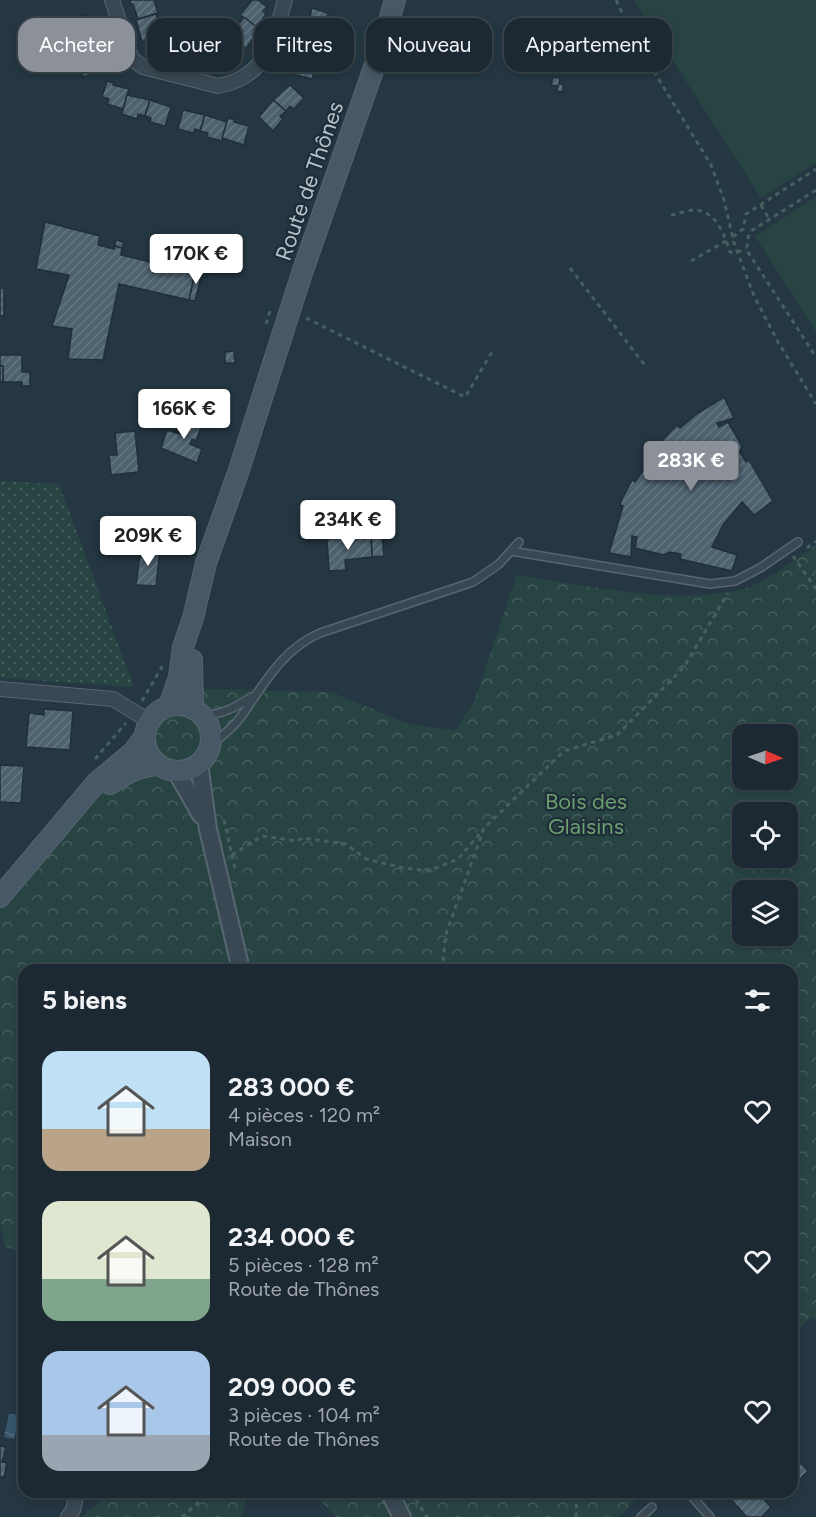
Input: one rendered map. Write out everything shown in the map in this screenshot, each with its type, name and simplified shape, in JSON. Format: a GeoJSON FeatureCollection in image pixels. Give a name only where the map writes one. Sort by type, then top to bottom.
{"type":"FeatureCollection","features":[{"type":"Feature","properties":{"kind":"main road","name":"Route de Thônes"},"geometry":{"type":"LineString","coordinates":[[169,706],[179,677],[183,647],[194,618],[206,564],[238,473],[281,308],[309,253],[396,0]]}},
{"type":"Feature","properties":{"kind":"main road","name":"Route de Thônes"},"geometry":{"type":"LineString","coordinates":[[194,618],[191,678],[198,712]]}},
{"type":"Feature","properties":{"kind":"main road"},"geometry":{"type":"LineString","coordinates":[[0,897],[96,783],[133,752],[143,723],[169,706],[181,705],[198,712],[210,731],[204,755],[184,771],[144,766],[127,772],[74,810]]}},
{"type":"Feature","properties":{"kind":"main road"},"geometry":{"type":"LineString","coordinates":[[143,723],[146,747],[151,757],[168,768]]}},
{"type":"Feature","properties":{"kind":"street"},"geometry":{"type":"LineString","coordinates":[[112,0],[132,59],[137,64],[218,86],[229,84],[250,72],[266,57],[285,0]]}},
{"type":"Feature","properties":{"kind":"street"},"geometry":{"type":"LineString","coordinates":[[0,688],[112,699],[143,723]]}},
{"type":"Feature","properties":{"kind":"street"},"geometry":{"type":"LineString","coordinates":[[204,755],[208,829],[240,964]]}},
{"type":"Feature","properties":{"kind":"street"},"geometry":{"type":"LineString","coordinates":[[168,768],[208,829]]}},
{"type":"Feature","properties":{"kind":"street"},"geometry":{"type":"LineString","coordinates":[[68,1517],[73,1510],[76,1498]]}},
{"type":"Feature","properties":{"kind":"street"},"geometry":{"type":"LineString","coordinates":[[392,1498],[402,1517]]}},
{"type":"Feature","properties":{"kind":"lane"},"geometry":{"type":"LineString","coordinates":[[204,755],[238,721],[287,655],[310,637],[463,586],[491,571],[519,542]]}},
{"type":"Feature","properties":{"kind":"lane"},"geometry":{"type":"LineString","coordinates":[[511,551],[710,585],[735,581],[760,568],[798,542]]}},
{"type":"Feature","properties":{"kind":"lane"},"geometry":{"type":"LineString","coordinates":[[198,712],[219,714],[236,707],[256,694]]}},
{"type":"Feature","properties":{"kind":"lane"},"geometry":{"type":"LineString","coordinates":[[693,1498],[710,1517]]}},
{"type":"Feature","properties":{"kind":"lane"},"geometry":{"type":"LineString","coordinates":[[641,1517],[652,1507]]}},
{"type":"Feature","properties":{"kind":"path"},"geometry":{"type":"LineString","coordinates":[[616,0],[636,42],[711,165],[724,200],[737,252],[754,296],[778,342],[816,404]]}},
{"type":"Feature","properties":{"kind":"path"},"geometry":{"type":"LineString","coordinates":[[733,237],[743,229],[746,214],[816,169]]}},
{"type":"Feature","properties":{"kind":"path"},"geometry":{"type":"LineString","coordinates":[[746,249],[748,235],[751,231],[816,190]]}},
{"type":"Feature","properties":{"kind":"path"},"geometry":{"type":"LineString","coordinates":[[761,205],[769,220]]}},
{"type":"Feature","properties":{"kind":"path"},"geometry":{"type":"LineString","coordinates":[[671,215],[695,210],[708,215],[720,225],[730,252],[746,249]]}},
{"type":"Feature","properties":{"kind":"path"},"geometry":{"type":"LineString","coordinates":[[691,261],[726,241]]}},
{"type":"Feature","properties":{"kind":"path"},"geometry":{"type":"LineString","coordinates":[[746,249],[816,357]]}},
{"type":"Feature","properties":{"kind":"path"},"geometry":{"type":"LineString","coordinates":[[570,268],[647,368]]}},
{"type":"Feature","properties":{"kind":"path"},"geometry":{"type":"LineString","coordinates":[[265,328],[281,308],[465,397],[492,352]]}},
{"type":"Feature","properties":{"kind":"path"},"geometry":{"type":"LineString","coordinates":[[787,549],[816,589]]}},
{"type":"Feature","properties":{"kind":"path"},"geometry":{"type":"LineString","coordinates":[[232,855],[262,836],[297,841],[303,838],[346,844],[366,859],[428,871],[458,859],[484,828],[564,751],[617,735],[684,667],[735,581]]}},
{"type":"Feature","properties":{"kind":"path"},"geometry":{"type":"LineString","coordinates":[[93,762],[143,723],[166,660]]}},
{"type":"Feature","properties":{"kind":"path"},"geometry":{"type":"LineString","coordinates":[[443,964],[446,934],[484,828]]}},
{"type":"Feature","properties":{"kind":"path"},"geometry":{"type":"LineString","coordinates":[[182,1517],[202,1498]]}},
{"type":"Feature","properties":{"kind":"path"},"geometry":{"type":"LineString","coordinates":[[415,1498],[427,1517]]}},
{"type":"Feature","properties":{"kind":"path"},"geometry":{"type":"LineString","coordinates":[[576,1517],[577,1498]]}},
{"type":"Feature","properties":{"kind":"green space"},"geometry":{"type":"Polygon","coordinates":[[[634,0],[816,0],[816,163],[761,198],[672,59],[672,18],[646,18],[634,0]]]}},
{"type":"Feature","properties":{"kind":"green space"},"geometry":{"type":"Polygon","coordinates":[[[816,197],[816,332],[755,236],[816,197]]]}},
{"type":"Feature","properties":{"kind":"green space"},"geometry":{"type":"Polygon","coordinates":[[[0,481],[59,484],[134,687],[0,678],[0,481]]]}},
{"type":"Feature","properties":{"kind":"green space","name":"Bois des Glaisins"},"geometry":{"type":"Polygon","coordinates":[[[816,545],[816,1319],[811,1317],[798,1331],[798,964],[18,964],[18,1251],[5,1246],[0,1225],[0,897],[178,688],[331,692],[411,725],[455,730],[474,702],[517,575],[602,589],[662,595],[719,593],[754,585],[816,545]]]}},
{"type":"Feature","properties":{"kind":"green space"},"geometry":{"type":"Polygon","coordinates":[[[102,1498],[247,1498],[241,1517],[82,1517],[102,1498]]]}},
{"type":"Feature","properties":{"kind":"green space"},"geometry":{"type":"Polygon","coordinates":[[[318,1498],[637,1498],[619,1517],[336,1517],[318,1498]]]}},
{"type":"Feature","properties":{"kind":"water"},"geometry":{"type":"Polygon","coordinates":[[[9,1414],[18,1415],[14,1439],[4,1437],[9,1414]]]}},
{"type":"Feature","properties":{"kind":"building"},"geometry":{"type":"Polygon","coordinates":[[[130,0],[154,0],[158,13],[138,19],[130,0]]]}},
{"type":"Feature","properties":{"kind":"building"},"geometry":{"type":"Polygon","coordinates":[[[252,0],[258,0],[267,7],[263,11],[266,14],[263,18],[254,18],[254,26],[240,15],[252,0]]]}},
{"type":"Feature","properties":{"kind":"building"},"geometry":{"type":"Polygon","coordinates":[[[312,8],[328,13],[326,18],[310,18],[312,8]]]}},
{"type":"Feature","properties":{"kind":"building"},"geometry":{"type":"Polygon","coordinates":[[[156,14],[157,18],[147,18],[147,40],[142,42],[136,20],[156,14]]]}},
{"type":"Feature","properties":{"kind":"building"},"geometry":{"type":"Polygon","coordinates":[[[244,17],[254,25],[254,37],[246,49],[242,46],[242,20],[244,17]]]}},
{"type":"Feature","properties":{"kind":"building"},"geometry":{"type":"Polygon","coordinates":[[[81,72],[99,72],[83,77],[81,72]]]}},
{"type":"Feature","properties":{"kind":"building"},"geometry":{"type":"Polygon","coordinates":[[[292,72],[314,72],[312,79],[292,74],[292,72]]]}},
{"type":"Feature","properties":{"kind":"building"},"geometry":{"type":"Polygon","coordinates":[[[553,77],[560,78],[559,84],[563,84],[563,92],[557,91],[558,86],[551,85],[553,77]]]}},
{"type":"Feature","properties":{"kind":"building"},"geometry":{"type":"Polygon","coordinates":[[[107,81],[129,89],[123,109],[107,104],[109,99],[102,97],[107,81]]]}},
{"type":"Feature","properties":{"kind":"building"},"geometry":{"type":"Polygon","coordinates":[[[290,85],[304,98],[294,109],[290,106],[286,111],[273,100],[290,85]]]}},
{"type":"Feature","properties":{"kind":"building"},"geometry":{"type":"Polygon","coordinates":[[[127,95],[150,100],[145,116],[138,114],[137,119],[122,114],[127,95]]]}},
{"type":"Feature","properties":{"kind":"building"},"geometry":{"type":"Polygon","coordinates":[[[150,100],[171,107],[165,126],[150,122],[151,118],[145,116],[150,100]]]}},
{"type":"Feature","properties":{"kind":"building"},"geometry":{"type":"Polygon","coordinates":[[[273,100],[286,111],[280,116],[283,119],[273,131],[259,117],[273,100]]]}},
{"type":"Feature","properties":{"kind":"building"},"geometry":{"type":"Polygon","coordinates":[[[183,110],[205,115],[200,131],[195,129],[193,133],[178,129],[183,110]]]}},
{"type":"Feature","properties":{"kind":"building"},"geometry":{"type":"Polygon","coordinates":[[[205,115],[227,122],[222,141],[207,137],[208,133],[200,131],[205,115]]]}},
{"type":"Feature","properties":{"kind":"building"},"geometry":{"type":"Polygon","coordinates":[[[228,118],[249,126],[244,145],[222,138],[228,118]]]}},
{"type":"Feature","properties":{"kind":"building"},"geometry":{"type":"Polygon","coordinates":[[[45,222],[100,236],[98,245],[114,249],[115,246],[122,248],[121,255],[167,266],[168,262],[196,269],[189,300],[119,284],[103,360],[68,359],[72,329],[52,326],[69,275],[36,269],[45,222]]]}},
{"type":"Feature","properties":{"kind":"building"},"geometry":{"type":"Polygon","coordinates":[[[116,240],[124,242],[122,248],[115,246],[116,240]]]}},
{"type":"Feature","properties":{"kind":"building"},"geometry":{"type":"Polygon","coordinates":[[[196,269],[203,270],[195,301],[189,300],[196,269]]]}},
{"type":"Feature","properties":{"kind":"building"},"geometry":{"type":"Polygon","coordinates":[[[0,288],[4,288],[4,316],[0,316],[0,288]]]}},
{"type":"Feature","properties":{"kind":"building"},"geometry":{"type":"Polygon","coordinates":[[[234,351],[235,363],[225,363],[225,352],[234,351]]]}},
{"type":"Feature","properties":{"kind":"building"},"geometry":{"type":"Polygon","coordinates":[[[0,355],[22,355],[22,372],[30,372],[30,386],[22,386],[22,382],[3,382],[0,355]]]}},
{"type":"Feature","properties":{"kind":"building"},"geometry":{"type":"Polygon","coordinates":[[[0,366],[3,366],[3,382],[0,382],[0,366]]]}},
{"type":"Feature","properties":{"kind":"building"},"geometry":{"type":"Polygon","coordinates":[[[724,397],[734,418],[717,423],[719,427],[728,422],[742,446],[740,452],[746,462],[749,460],[773,501],[754,515],[742,502],[723,525],[712,547],[737,555],[732,571],[680,559],[681,554],[670,552],[664,555],[635,548],[637,537],[632,536],[631,557],[609,553],[623,506],[620,505],[622,499],[632,480],[635,482],[657,451],[654,449],[677,425],[680,428],[698,413],[724,397]]]}},
{"type":"Feature","properties":{"kind":"building"},"geometry":{"type":"Polygon","coordinates":[[[187,416],[203,422],[196,441],[192,439],[190,444],[202,449],[197,463],[161,448],[167,430],[180,434],[187,416]]]}},
{"type":"Feature","properties":{"kind":"building"},"geometry":{"type":"Polygon","coordinates":[[[135,431],[139,472],[111,475],[109,455],[117,455],[115,433],[135,431]]]}},
{"type":"Feature","properties":{"kind":"building"},"geometry":{"type":"Polygon","coordinates":[[[382,535],[384,556],[372,557],[371,536],[382,535]]]}},
{"type":"Feature","properties":{"kind":"building"},"geometry":{"type":"Polygon","coordinates":[[[371,536],[372,557],[345,560],[346,570],[329,571],[327,539],[371,536]]]}},
{"type":"Feature","properties":{"kind":"building"},"geometry":{"type":"Polygon","coordinates":[[[141,547],[160,549],[156,586],[136,585],[141,547]]]}},
{"type":"Feature","properties":{"kind":"building"},"geometry":{"type":"Polygon","coordinates":[[[44,709],[73,711],[70,750],[26,747],[29,713],[44,715],[44,709]]]}},
{"type":"Feature","properties":{"kind":"building"},"geometry":{"type":"Polygon","coordinates":[[[0,765],[24,766],[21,803],[0,802],[0,765]]]}},
{"type":"Feature","properties":{"kind":"building"},"geometry":{"type":"Polygon","coordinates":[[[0,1446],[6,1447],[2,1462],[7,1463],[4,1477],[0,1477],[0,1446]]]}},
{"type":"Feature","properties":{"kind":"building"},"geometry":{"type":"Polygon","coordinates":[[[801,1463],[808,1471],[798,1481],[798,1466],[801,1463]]]}},
{"type":"Feature","properties":{"kind":"building"},"geometry":{"type":"Polygon","coordinates":[[[730,1498],[768,1498],[765,1501],[771,1507],[761,1517],[747,1517],[730,1498]]]}}]}
